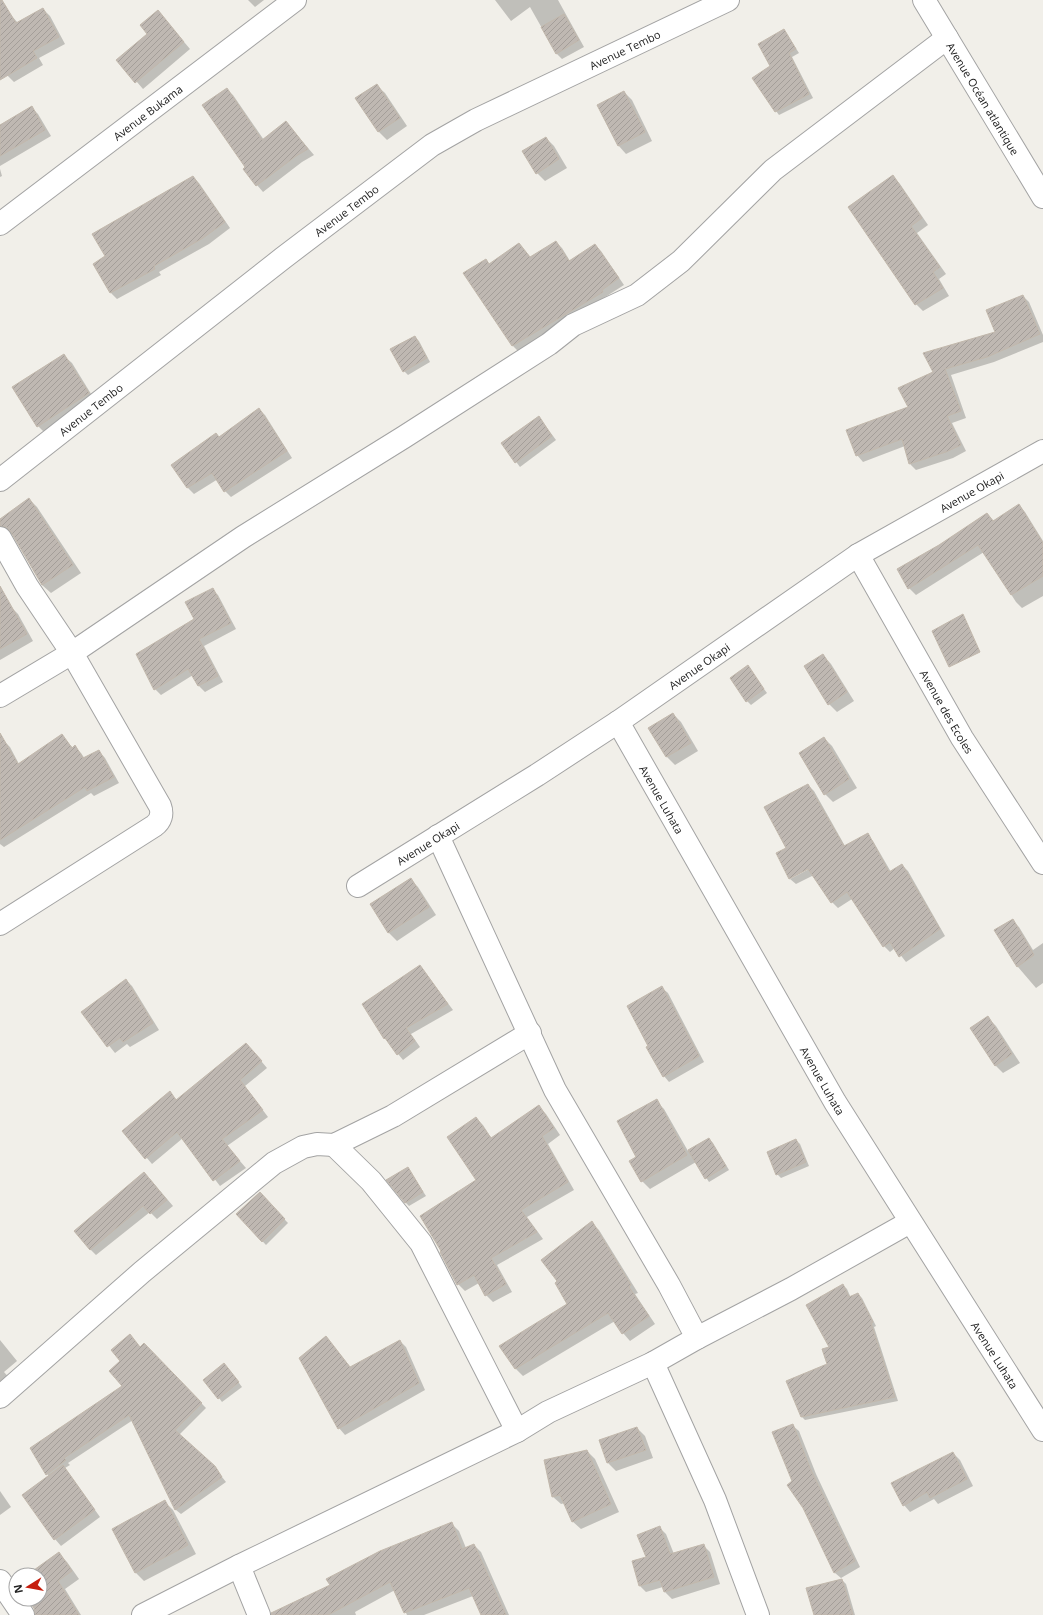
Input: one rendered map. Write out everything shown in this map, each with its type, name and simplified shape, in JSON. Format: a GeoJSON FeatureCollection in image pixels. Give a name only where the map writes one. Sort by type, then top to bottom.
{"type":"FeatureCollection","features":[{"type":"Feature","properties":{"kind":"street","name":"Avenue Bukama"},"geometry":{"type":"LineString","coordinates":[[0,224],[295,0]]}},
{"type":"Feature","properties":{"kind":"street","name":"Avenue Tembo"},"geometry":{"type":"LineString","coordinates":[[0,480],[283,258],[432,145],[476,120],[728,0]]}},
{"type":"Feature","properties":{"kind":"street","name":"Avenue Océan atlantique"},"geometry":{"type":"LineString","coordinates":[[924,0],[1043,197]]}},
{"type":"Feature","properties":{"kind":"street"},"geometry":{"type":"LineString","coordinates":[[0,696],[72,653],[243,537],[404,438],[549,344],[573,325],[637,295],[681,261],[773,170],[947,38]]}},
{"type":"Feature","properties":{"kind":"street","name":"Avenue Okapi"},"geometry":{"type":"LineString","coordinates":[[358,886],[618,722],[858,555],[1043,451]]}},
{"type":"Feature","properties":{"kind":"street"},"geometry":{"type":"LineString","coordinates":[[0,538],[27,586],[72,653],[160,806],[162,812],[154,826],[0,924]]}},
{"type":"Feature","properties":{"kind":"street","name":"Avenue des Ecoles"},"geometry":{"type":"LineString","coordinates":[[858,555],[962,738],[1043,862]]}},
{"type":"Feature","properties":{"kind":"street","name":"Avenue Luhata"},"geometry":{"type":"LineString","coordinates":[[618,722],[835,1102],[1043,1430]]}},
{"type":"Feature","properties":{"kind":"street"},"geometry":{"type":"LineString","coordinates":[[438,836],[555,1090],[669,1285],[697,1338]]}},
{"type":"Feature","properties":{"kind":"street"},"geometry":{"type":"LineString","coordinates":[[0,1397],[142,1272],[274,1162],[303,1146],[317,1144],[334,1145],[393,1116],[530,1034]]}},
{"type":"Feature","properties":{"kind":"street"},"geometry":{"type":"LineString","coordinates":[[334,1145],[371,1181],[421,1243],[517,1431]]}},
{"type":"Feature","properties":{"kind":"street"},"geometry":{"type":"LineString","coordinates":[[143,1615],[238,1566],[517,1431],[548,1412],[653,1363],[697,1338],[791,1289],[910,1222]]}},
{"type":"Feature","properties":{"kind":"street"},"geometry":{"type":"LineString","coordinates":[[653,1363],[715,1500],[758,1615]]}},
{"type":"Feature","properties":{"kind":"street"},"geometry":{"type":"LineString","coordinates":[[238,1566],[259,1615]]}},
{"type":"Feature","properties":{"kind":"street"},"geometry":{"type":"LineString","coordinates":[[0,1581],[23,1615]]}},
{"type":"Feature","properties":{"kind":"building"},"geometry":{"type":"Polygon","coordinates":[[[0,0],[2,0],[16,23],[43,8],[59,37],[33,51],[37,58],[0,80],[0,0]]]}},
{"type":"Feature","properties":{"kind":"building"},"geometry":{"type":"Polygon","coordinates":[[[158,10],[184,42],[135,83],[116,60],[147,34],[140,25],[158,10]]]}},
{"type":"Feature","properties":{"kind":"building"},"geometry":{"type":"Polygon","coordinates":[[[564,14],[579,40],[556,54],[541,27],[564,14]]]}},
{"type":"Feature","properties":{"kind":"building"},"geometry":{"type":"Polygon","coordinates":[[[784,29],[796,49],[789,53],[809,94],[775,112],[752,78],[770,66],[758,44],[784,29]]]}},
{"type":"Feature","properties":{"kind":"building"},"geometry":{"type":"Polygon","coordinates":[[[377,84],[400,118],[378,132],[355,98],[377,84]]]}},
{"type":"Feature","properties":{"kind":"building"},"geometry":{"type":"Polygon","coordinates":[[[227,88],[262,140],[286,121],[308,149],[296,156],[256,186],[243,169],[245,167],[202,105],[227,88]]]}},
{"type":"Feature","properties":{"kind":"building"},"geometry":{"type":"Polygon","coordinates":[[[624,91],[645,132],[618,146],[597,105],[624,91]]]}},
{"type":"Feature","properties":{"kind":"building"},"geometry":{"type":"Polygon","coordinates":[[[32,106],[45,130],[0,156],[0,125],[32,106]]]}},
{"type":"Feature","properties":{"kind":"building"},"geometry":{"type":"Polygon","coordinates":[[[546,137],[559,159],[536,174],[522,151],[546,137]]]}},
{"type":"Feature","properties":{"kind":"building"},"geometry":{"type":"Polygon","coordinates":[[[893,175],[922,218],[911,226],[940,267],[933,272],[943,288],[915,305],[848,207],[893,175]]]}},
{"type":"Feature","properties":{"kind":"building"},"geometry":{"type":"Polygon","coordinates":[[[193,176],[225,222],[203,238],[154,266],[155,269],[110,293],[93,264],[105,256],[92,234],[193,176]]]}},
{"type":"Feature","properties":{"kind":"building"},"geometry":{"type":"Polygon","coordinates":[[[556,241],[569,261],[595,244],[619,278],[602,290],[603,292],[512,346],[463,273],[486,259],[489,264],[519,243],[530,257],[556,241]]]}},
{"type":"Feature","properties":{"kind":"building"},"geometry":{"type":"Polygon","coordinates":[[[1023,295],[1040,334],[987,357],[945,369],[961,411],[947,416],[961,445],[946,452],[909,464],[902,439],[856,456],[846,430],[908,407],[898,388],[933,372],[923,353],[995,332],[986,310],[1023,295]]]}},
{"type":"Feature","properties":{"kind":"building"},"geometry":{"type":"Polygon","coordinates":[[[415,336],[427,358],[403,372],[390,349],[415,336]]]}},
{"type":"Feature","properties":{"kind":"building"},"geometry":{"type":"Polygon","coordinates":[[[64,354],[89,393],[37,427],[12,387],[64,354]]]}},
{"type":"Feature","properties":{"kind":"building"},"geometry":{"type":"Polygon","coordinates":[[[259,408],[287,451],[224,492],[212,473],[187,488],[171,465],[216,433],[219,437],[259,408]]]}},
{"type":"Feature","properties":{"kind":"building"},"geometry":{"type":"Polygon","coordinates":[[[539,416],[552,436],[515,463],[501,443],[539,416]]]}},
{"type":"Feature","properties":{"kind":"building"},"geometry":{"type":"Polygon","coordinates":[[[29,498],[73,565],[42,585],[11,532],[6,527],[0,526],[0,519],[29,498]]]}},
{"type":"Feature","properties":{"kind":"building"},"geometry":{"type":"Polygon","coordinates":[[[1019,504],[1043,543],[1043,576],[1011,595],[978,545],[908,589],[897,569],[939,545],[987,513],[993,521],[1019,504]]]}},
{"type":"Feature","properties":{"kind":"building"},"geometry":{"type":"Polygon","coordinates":[[[0,586],[27,634],[0,649],[0,586]]]}},
{"type":"Feature","properties":{"kind":"building"},"geometry":{"type":"Polygon","coordinates":[[[213,588],[231,623],[199,639],[218,676],[198,686],[188,669],[154,690],[136,654],[194,619],[185,602],[213,588]]]}},
{"type":"Feature","properties":{"kind":"building"},"geometry":{"type":"Polygon","coordinates":[[[963,614],[980,652],[949,667],[932,631],[963,614]]]}},
{"type":"Feature","properties":{"kind":"building"},"geometry":{"type":"Polygon","coordinates":[[[823,654],[847,692],[828,705],[804,666],[823,654]]]}},
{"type":"Feature","properties":{"kind":"building"},"geometry":{"type":"Polygon","coordinates":[[[748,665],[764,689],[746,702],[730,678],[748,665]]]}},
{"type":"Feature","properties":{"kind":"building"},"geometry":{"type":"Polygon","coordinates":[[[673,713],[691,743],[666,757],[648,728],[673,713]]]}},
{"type":"Feature","properties":{"kind":"building"},"geometry":{"type":"Polygon","coordinates":[[[0,733],[18,764],[62,734],[72,748],[75,745],[83,758],[99,750],[114,777],[87,791],[85,787],[0,840],[0,733]]]}},
{"type":"Feature","properties":{"kind":"building"},"geometry":{"type":"Polygon","coordinates":[[[824,737],[849,779],[824,795],[799,753],[824,737]]]}},
{"type":"Feature","properties":{"kind":"building"},"geometry":{"type":"Polygon","coordinates":[[[808,784],[844,846],[868,833],[889,872],[902,864],[940,929],[899,957],[890,942],[883,947],[847,892],[831,903],[808,869],[789,879],[776,853],[786,848],[764,807],[808,784]]]}},
{"type":"Feature","properties":{"kind":"building"},"geometry":{"type":"Polygon","coordinates":[[[411,878],[429,907],[388,933],[370,904],[411,878]]]}},
{"type":"Feature","properties":{"kind":"building"},"geometry":{"type":"Polygon","coordinates":[[[1013,919],[1034,955],[1017,967],[994,930],[1013,919]]]}},
{"type":"Feature","properties":{"kind":"building"},"geometry":{"type":"Polygon","coordinates":[[[420,965],[448,1004],[406,1028],[415,1041],[397,1055],[385,1038],[384,1039],[362,1004],[420,965]]]}},
{"type":"Feature","properties":{"kind":"building"},"geometry":{"type":"Polygon","coordinates":[[[126,979],[153,1023],[123,1042],[120,1038],[107,1047],[81,1012],[126,979]]]}},
{"type":"Feature","properties":{"kind":"building"},"geometry":{"type":"Polygon","coordinates":[[[662,986],[699,1056],[663,1077],[646,1047],[648,1046],[627,1006],[662,986]]]}},
{"type":"Feature","properties":{"kind":"building"},"geometry":{"type":"Polygon","coordinates":[[[988,1016],[1012,1054],[995,1066],[970,1028],[988,1016]]]}},
{"type":"Feature","properties":{"kind":"building"},"geometry":{"type":"Polygon","coordinates":[[[246,1043],[262,1061],[240,1080],[263,1110],[222,1139],[240,1161],[213,1181],[177,1132],[145,1159],[122,1131],[170,1091],[176,1100],[246,1043]]]}},
{"type":"Feature","properties":{"kind":"building"},"geometry":{"type":"Polygon","coordinates":[[[657,1099],[687,1155],[641,1182],[629,1161],[636,1157],[617,1121],[657,1099]]]}},
{"type":"Feature","properties":{"kind":"building"},"geometry":{"type":"Polygon","coordinates":[[[539,1105],[554,1128],[542,1136],[568,1182],[521,1210],[537,1232],[491,1258],[506,1284],[485,1296],[474,1275],[457,1285],[440,1252],[441,1251],[420,1216],[476,1180],[447,1137],[476,1117],[491,1138],[539,1105]]]}},
{"type":"Feature","properties":{"kind":"building"},"geometry":{"type":"Polygon","coordinates":[[[709,1138],[726,1166],[705,1179],[688,1150],[709,1138]]]}},
{"type":"Feature","properties":{"kind":"building"},"geometry":{"type":"Polygon","coordinates":[[[796,1139],[806,1162],[776,1175],[767,1152],[796,1139]]]}},
{"type":"Feature","properties":{"kind":"building"},"geometry":{"type":"Polygon","coordinates":[[[408,1167],[423,1192],[405,1203],[386,1180],[408,1167]]]}},
{"type":"Feature","properties":{"kind":"building"},"geometry":{"type":"Polygon","coordinates":[[[144,1172],[167,1200],[150,1214],[143,1206],[90,1250],[74,1231],[144,1172]]]}},
{"type":"Feature","properties":{"kind":"building"},"geometry":{"type":"Polygon","coordinates":[[[260,1192],[285,1219],[262,1242],[236,1214],[260,1192]]]}},
{"type":"Feature","properties":{"kind":"building"},"geometry":{"type":"Polygon","coordinates":[[[592,1221],[631,1285],[629,1287],[649,1316],[622,1334],[608,1313],[515,1369],[499,1346],[567,1304],[555,1283],[557,1281],[541,1260],[592,1221]]]}},
{"type":"Feature","properties":{"kind":"building"},"geometry":{"type":"Polygon","coordinates":[[[843,1284],[849,1297],[858,1293],[873,1322],[871,1323],[895,1397],[801,1417],[786,1381],[827,1364],[822,1349],[829,1347],[806,1305],[843,1284]]]}},
{"type":"Feature","properties":{"kind":"building"},"geometry":{"type":"Polygon","coordinates":[[[130,1334],[140,1347],[144,1343],[202,1403],[175,1430],[215,1466],[222,1477],[175,1510],[129,1415],[64,1458],[66,1460],[46,1475],[30,1448],[122,1386],[109,1371],[120,1361],[111,1350],[130,1334]]]}},
{"type":"Feature","properties":{"kind":"building"},"geometry":{"type":"Polygon","coordinates":[[[326,1336],[350,1367],[400,1340],[419,1383],[338,1429],[299,1358],[326,1336]]]}},
{"type":"Feature","properties":{"kind":"building"},"geometry":{"type":"Polygon","coordinates":[[[224,1363],[239,1382],[218,1399],[203,1380],[224,1363]]]}},
{"type":"Feature","properties":{"kind":"building"},"geometry":{"type":"Polygon","coordinates":[[[793,1424],[810,1468],[855,1561],[834,1573],[803,1508],[787,1485],[792,1481],[772,1432],[793,1424]]]}},
{"type":"Feature","properties":{"kind":"building"},"geometry":{"type":"Polygon","coordinates":[[[637,1427],[646,1450],[607,1463],[599,1440],[637,1427]]]}},
{"type":"Feature","properties":{"kind":"building"},"geometry":{"type":"Polygon","coordinates":[[[587,1450],[611,1504],[572,1522],[560,1495],[552,1497],[544,1460],[587,1450]]]}},
{"type":"Feature","properties":{"kind":"building"},"geometry":{"type":"Polygon","coordinates":[[[953,1452],[967,1479],[930,1498],[927,1492],[903,1506],[891,1483],[953,1452]]]}},
{"type":"Feature","properties":{"kind":"building"},"geometry":{"type":"Polygon","coordinates":[[[63,1465],[95,1510],[54,1540],[22,1495],[63,1465]]]}},
{"type":"Feature","properties":{"kind":"building"},"geometry":{"type":"Polygon","coordinates":[[[165,1500],[188,1545],[135,1573],[112,1529],[165,1500]]]}},
{"type":"Feature","properties":{"kind":"building"},"geometry":{"type":"Polygon","coordinates":[[[452,1522],[462,1549],[474,1544],[506,1615],[481,1615],[469,1588],[404,1613],[390,1582],[328,1615],[271,1615],[271,1613],[330,1585],[326,1579],[380,1551],[452,1522]]]}},
{"type":"Feature","properties":{"kind":"building"},"geometry":{"type":"Polygon","coordinates":[[[660,1526],[670,1554],[704,1544],[714,1577],[664,1592],[660,1580],[639,1586],[632,1561],[646,1557],[637,1535],[660,1526]]]}},
{"type":"Feature","properties":{"kind":"building"},"geometry":{"type":"Polygon","coordinates":[[[59,1552],[72,1571],[58,1581],[79,1615],[35,1615],[33,1607],[48,1607],[48,1567],[38,1567],[59,1552]]]}},
{"type":"Feature","properties":{"kind":"building"},"geometry":{"type":"Polygon","coordinates":[[[842,1579],[853,1615],[814,1615],[806,1588],[842,1579]]]}}]}
